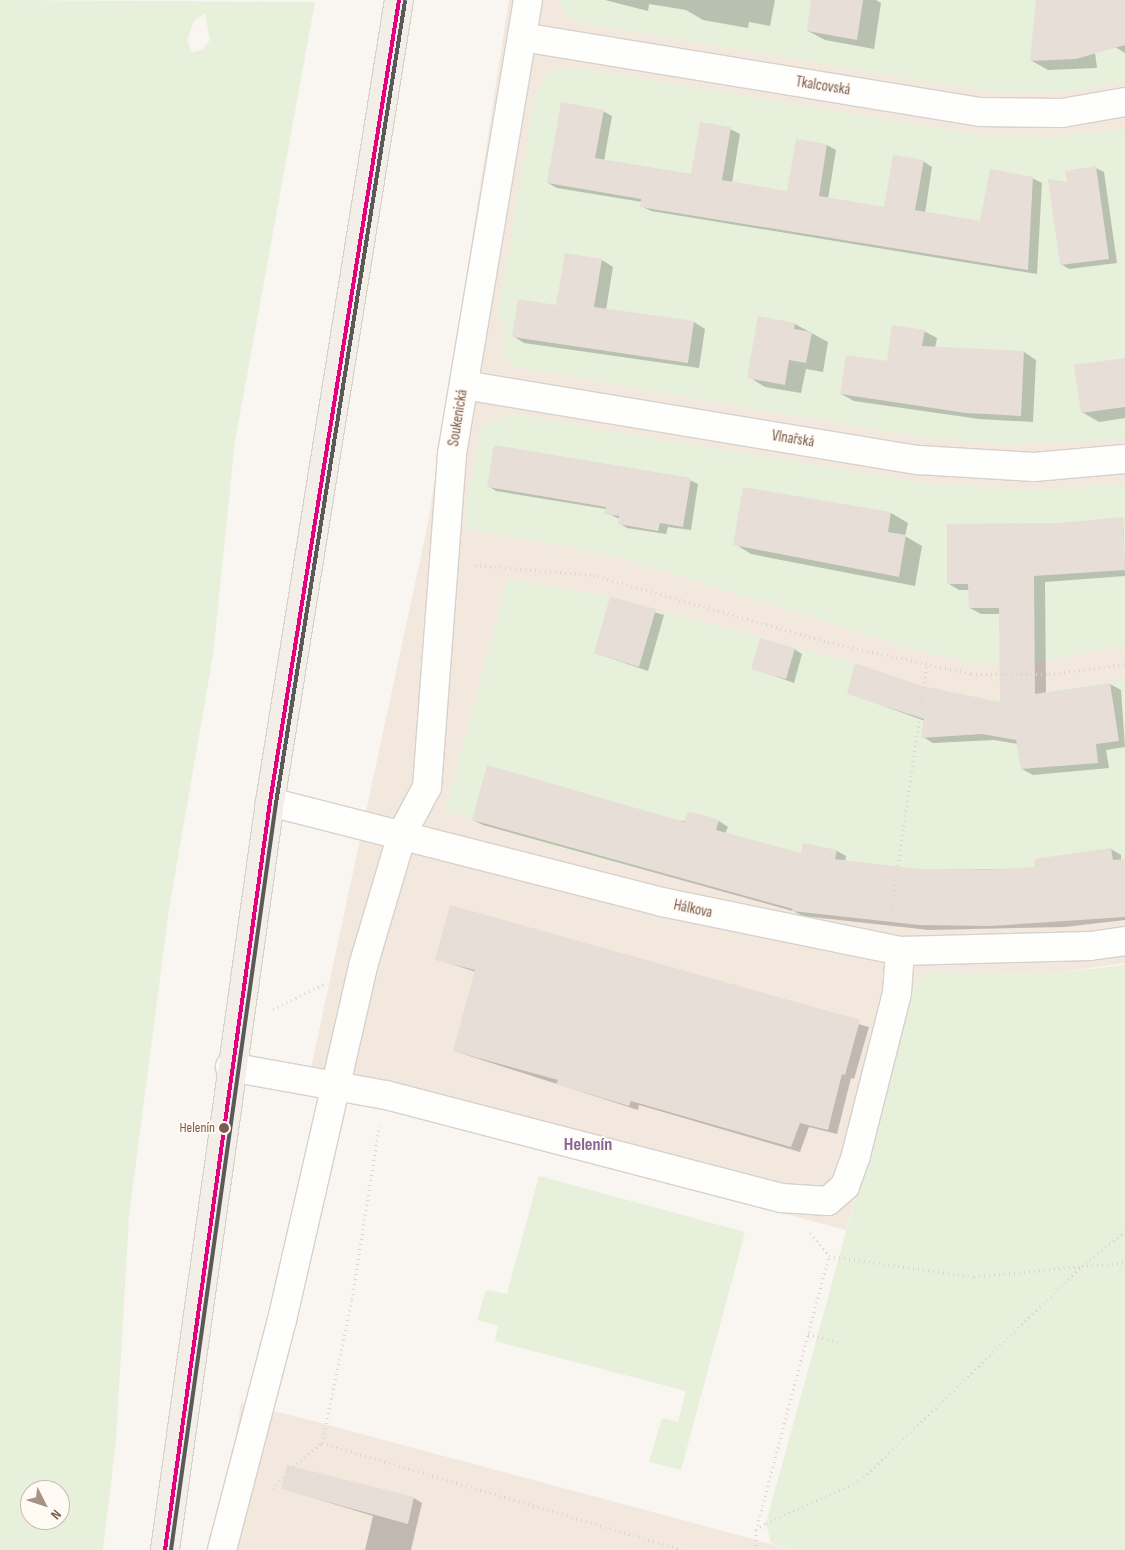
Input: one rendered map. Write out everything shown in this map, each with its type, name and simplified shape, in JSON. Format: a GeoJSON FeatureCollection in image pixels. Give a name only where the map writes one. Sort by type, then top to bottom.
{"type":"FeatureCollection","features":[{"type":"Feature","properties":{"kind":"main road"},"geometry":{"type":"LineString","coordinates":[[165,1550],[230,1067],[270,802],[399,0]]}},
{"type":"Feature","properties":{"kind":"street","name":"Soukenická"},"geometry":{"type":"LineString","coordinates":[[222,1550],[282,1320],[333,1087],[363,966],[402,834],[427,787],[452,454],[528,0]]}},
{"type":"Feature","properties":{"kind":"street","name":"Tkalcovská"},"geometry":{"type":"LineString","coordinates":[[522,37],[980,112],[1062,113],[1125,102]]}},
{"type":"Feature","properties":{"kind":"street","name":"Vlnařská"},"geometry":{"type":"LineString","coordinates":[[464,385],[920,460],[1034,467],[1125,459]]}},
{"type":"Feature","properties":{"kind":"street","name":"Hálkova"},"geometry":{"type":"LineString","coordinates":[[270,802],[402,834],[662,902],[892,949],[1090,946],[1125,941]]}},
{"type":"Feature","properties":{"kind":"street"},"geometry":{"type":"LineString","coordinates":[[230,1067],[386,1095],[781,1198],[828,1201],[845,1186],[897,993],[892,949]]}},
{"type":"Feature","properties":{"kind":"path"},"geometry":{"type":"LineString","coordinates":[[444,562],[594,575],[828,642],[971,674],[1049,674],[1125,664]]}},
{"type":"Feature","properties":{"kind":"path"},"geometry":{"type":"LineString","coordinates":[[892,949],[927,664]]}},
{"type":"Feature","properties":{"kind":"path"},"geometry":{"type":"LineString","coordinates":[[237,1027],[363,966]]}},
{"type":"Feature","properties":{"kind":"path"},"geometry":{"type":"LineString","coordinates":[[267,1496],[285,1474],[322,1443],[352,1299],[386,1095]]}},
{"type":"Feature","properties":{"kind":"path"},"geometry":{"type":"LineString","coordinates":[[781,1198],[829,1256],[974,1277],[1125,1263]]}},
{"type":"Feature","properties":{"kind":"path"},"geometry":{"type":"LineString","coordinates":[[756,1530],[766,1523],[860,1481],[1082,1266],[1125,1232]]}},
{"type":"Feature","properties":{"kind":"path"},"geometry":{"type":"LineString","coordinates":[[756,1550],[756,1530],[829,1256]]}},
{"type":"Feature","properties":{"kind":"path"},"geometry":{"type":"LineString","coordinates":[[808,1334],[838,1342]]}},
{"type":"Feature","properties":{"kind":"path"},"geometry":{"type":"LineString","coordinates":[[322,1443],[684,1550]]}},
{"type":"Feature","properties":{"kind":"shaded area"},"geometry":{"type":"Polygon","coordinates":[[[509,0],[1125,0],[1125,963],[1049,974],[923,972],[913,988],[846,1230],[307,1087],[428,523],[509,0]]]}},
{"type":"Feature","properties":{"kind":"shaded area"},"geometry":{"type":"Polygon","coordinates":[[[241,1403],[298,1417],[794,1550],[219,1550],[241,1403]]]}},
{"type":"Feature","properties":{"kind":"green space"},"geometry":{"type":"Polygon","coordinates":[[[0,0],[315,2],[235,441],[213,655],[169,909],[129,1216],[116,1441],[103,1550],[0,1550],[0,0]],[[205,13],[194,21],[187,40],[192,53],[203,49],[210,40],[205,13]]]}},
{"type":"Feature","properties":{"kind":"green space"},"geometry":{"type":"Polygon","coordinates":[[[559,0],[1125,0],[1125,82],[1066,92],[1010,94],[932,83],[584,23],[564,14],[559,0]]]}},
{"type":"Feature","properties":{"kind":"green space"},"geometry":{"type":"Polygon","coordinates":[[[573,67],[979,135],[1052,137],[1125,128],[1125,439],[1008,445],[925,438],[513,367],[503,354],[504,323],[497,322],[536,91],[549,72],[573,67]]]}},
{"type":"Feature","properties":{"kind":"green space"},"geometry":{"type":"Polygon","coordinates":[[[510,414],[522,414],[601,430],[930,484],[1037,490],[1125,484],[1125,646],[1035,662],[977,664],[922,652],[616,556],[465,528],[467,495],[481,432],[486,424],[510,414]]]}},
{"type":"Feature","properties":{"kind":"green space"},"geometry":{"type":"Polygon","coordinates":[[[508,578],[610,597],[855,663],[921,686],[984,699],[1125,680],[1125,916],[990,926],[923,925],[812,913],[811,917],[792,911],[793,909],[561,848],[445,811],[508,578]]]}},
{"type":"Feature","properties":{"kind":"green space"},"geometry":{"type":"Polygon","coordinates":[[[1125,965],[1125,1550],[794,1550],[771,1543],[766,1523],[913,988],[923,972],[1049,974],[1125,965]]]}},
{"type":"Feature","properties":{"kind":"green space"},"geometry":{"type":"Polygon","coordinates":[[[539,1176],[745,1232],[681,1470],[649,1462],[662,1418],[678,1422],[686,1391],[495,1341],[498,1326],[477,1320],[486,1290],[507,1294],[539,1176]]]}},
{"type":"Feature","properties":{"kind":"building"},"geometry":{"type":"Polygon","coordinates":[[[811,0],[863,0],[857,40],[807,31],[811,0]]]}},
{"type":"Feature","properties":{"kind":"building"},"geometry":{"type":"Polygon","coordinates":[[[1036,0],[1125,0],[1125,45],[1076,59],[1030,61],[1036,0]]]}},
{"type":"Feature","properties":{"kind":"building"},"geometry":{"type":"Polygon","coordinates":[[[561,102],[604,110],[595,158],[691,174],[700,122],[731,127],[722,180],[787,191],[796,139],[827,144],[819,196],[884,207],[893,155],[924,160],[915,210],[980,221],[990,169],[1033,177],[1028,270],[640,207],[641,199],[547,183],[561,102]]]}},
{"type":"Feature","properties":{"kind":"building"},"geometry":{"type":"Polygon","coordinates":[[[1096,166],[1109,259],[1060,265],[1048,179],[1067,182],[1065,171],[1096,166]]]}},
{"type":"Feature","properties":{"kind":"building"},"geometry":{"type":"Polygon","coordinates":[[[565,253],[602,259],[594,307],[694,321],[688,363],[512,337],[518,299],[556,305],[565,253]]]}},
{"type":"Feature","properties":{"kind":"building"},"geometry":{"type":"Polygon","coordinates":[[[758,316],[795,323],[794,329],[812,332],[806,363],[789,360],[785,385],[747,378],[758,316]]]}},
{"type":"Feature","properties":{"kind":"building"},"geometry":{"type":"Polygon","coordinates":[[[892,325],[925,330],[922,346],[1024,351],[1021,416],[966,413],[840,394],[846,355],[887,361],[892,325]]]}},
{"type":"Feature","properties":{"kind":"building"},"geometry":{"type":"Polygon","coordinates":[[[1125,358],[1125,407],[1081,413],[1074,365],[1125,358]]]}},
{"type":"Feature","properties":{"kind":"building"},"geometry":{"type":"Polygon","coordinates":[[[494,445],[691,478],[683,527],[660,523],[658,531],[618,524],[619,516],[604,514],[606,507],[487,487],[494,445]]]}},
{"type":"Feature","properties":{"kind":"building"},"geometry":{"type":"Polygon","coordinates":[[[743,487],[891,512],[888,532],[906,535],[899,577],[733,545],[743,487]]]}},
{"type":"Feature","properties":{"kind":"building"},"geometry":{"type":"Polygon","coordinates":[[[1123,517],[1125,570],[1034,576],[1035,694],[1110,683],[1119,741],[1096,744],[1098,763],[1021,769],[1016,740],[982,734],[921,738],[924,719],[847,694],[855,663],[922,686],[1000,702],[999,608],[969,608],[968,584],[947,584],[947,524],[1059,523],[1123,517]]]}},
{"type":"Feature","properties":{"kind":"building"},"geometry":{"type":"Polygon","coordinates":[[[610,597],[656,609],[639,667],[594,653],[610,597]]]}},
{"type":"Feature","properties":{"kind":"building"},"geometry":{"type":"Polygon","coordinates":[[[760,638],[795,648],[786,679],[751,669],[760,638]]]}},
{"type":"Feature","properties":{"kind":"building"},"geometry":{"type":"Polygon","coordinates":[[[487,765],[684,822],[687,812],[704,815],[719,820],[716,830],[801,853],[803,843],[837,850],[835,859],[919,869],[985,870],[1035,867],[1034,859],[1111,848],[1113,860],[1125,859],[1125,917],[990,926],[919,925],[792,911],[793,909],[472,820],[487,765]]]}},
{"type":"Feature","properties":{"kind":"building"},"geometry":{"type":"Polygon","coordinates":[[[450,905],[860,1020],[845,1075],[842,1074],[828,1130],[800,1123],[791,1147],[631,1101],[629,1106],[556,1084],[558,1080],[453,1051],[475,970],[435,960],[450,905]]]}},
{"type":"Feature","properties":{"kind":"building"},"geometry":{"type":"Polygon","coordinates":[[[287,1465],[414,1497],[408,1524],[281,1489],[287,1465]]]}},
{"type":"Feature","properties":{"kind":"transit line"},"geometry":{"type":"LineString","coordinates":[[165,1550],[270,802],[399,0]]}},
{"type":"Feature","properties":{"kind":"transit line"},"geometry":{"type":"LineString","coordinates":[[171,1550],[276,803],[405,1]]}},
{"type":"Feature","properties":{"kind":"place","name":"Helenín"},"geometry":{"type":"Point","coordinates":[224,1128]}},
{"type":"Feature","properties":{"kind":"district","name":"Helenín"},"geometry":{"type":"Point","coordinates":[588,1145]}}]}
